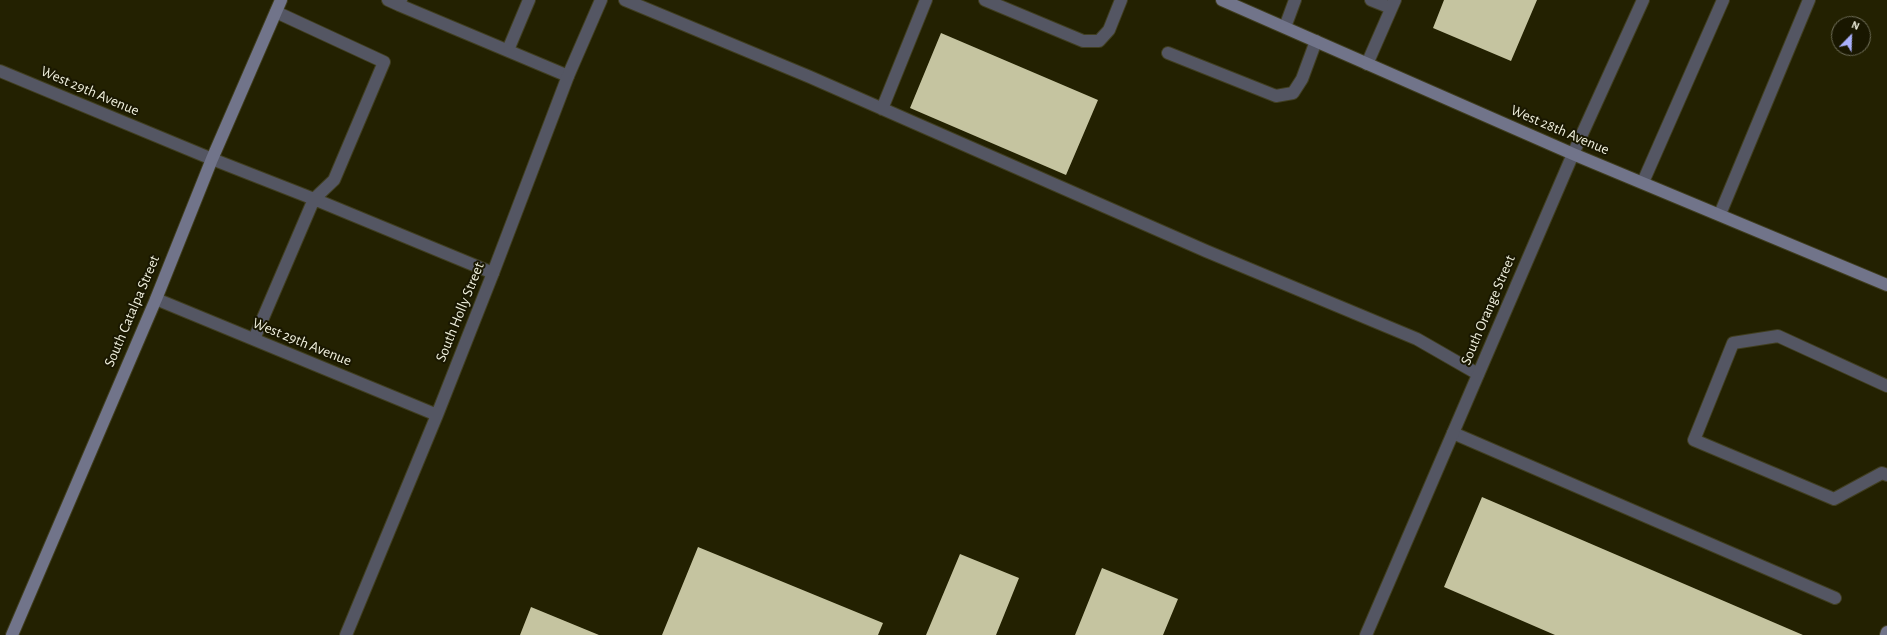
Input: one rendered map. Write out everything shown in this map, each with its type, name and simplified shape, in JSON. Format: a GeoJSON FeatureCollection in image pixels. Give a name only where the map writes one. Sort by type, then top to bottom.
{"type":"FeatureCollection","features":[{"type":"Feature","properties":{"kind":"main road","name":"South Catalpa Street"},"geometry":{"type":"LineString","coordinates":[[12,635],[156,299],[212,159],[282,0]]}},
{"type":"Feature","properties":{"kind":"main road","name":"West 28th Avenue"},"geometry":{"type":"LineString","coordinates":[[1227,1],[1573,154],[1720,214],[1887,285]]}},
{"type":"Feature","properties":{"kind":"street"},"geometry":{"type":"LineString","coordinates":[[388,0],[400,2],[568,76]]}},
{"type":"Feature","properties":{"kind":"street"},"geometry":{"type":"LineString","coordinates":[[508,50],[528,0]]}},
{"type":"Feature","properties":{"kind":"street","name":"South Holly Street"},"geometry":{"type":"LineString","coordinates":[[346,635],[437,415],[568,76],[601,0]]}},
{"type":"Feature","properties":{"kind":"street"},"geometry":{"type":"LineString","coordinates":[[625,0],[703,31],[1206,251],[1417,339],[1478,374]]}},
{"type":"Feature","properties":{"kind":"street"},"geometry":{"type":"LineString","coordinates":[[882,109],[926,0]]}},
{"type":"Feature","properties":{"kind":"street"},"geometry":{"type":"LineString","coordinates":[[985,0],[1083,41],[1099,41],[1109,30],[1121,0]]}},
{"type":"Feature","properties":{"kind":"street"},"geometry":{"type":"LineString","coordinates":[[1285,27],[1295,0]]}},
{"type":"Feature","properties":{"kind":"street"},"geometry":{"type":"LineString","coordinates":[[1368,64],[1393,4],[1371,0]]}},
{"type":"Feature","properties":{"kind":"street","name":"South Orange Street"},"geometry":{"type":"LineString","coordinates":[[1366,635],[1573,154],[1643,0]]}},
{"type":"Feature","properties":{"kind":"street"},"geometry":{"type":"LineString","coordinates":[[1642,182],[1723,0]]}},
{"type":"Feature","properties":{"kind":"street"},"geometry":{"type":"LineString","coordinates":[[1720,214],[1809,0]]}},
{"type":"Feature","properties":{"kind":"street"},"geometry":{"type":"LineString","coordinates":[[254,340],[314,199],[334,180],[384,62],[276,12]]}},
{"type":"Feature","properties":{"kind":"street"},"geometry":{"type":"LineString","coordinates":[[1168,53],[1276,96],[1293,93],[1302,79],[1316,41]]}},
{"type":"Feature","properties":{"kind":"street","name":"West 29th Avenue"},"geometry":{"type":"LineString","coordinates":[[0,71],[493,273]]}},
{"type":"Feature","properties":{"kind":"street","name":"West 29th Avenue"},"geometry":{"type":"LineString","coordinates":[[156,299],[437,415]]}},
{"type":"Feature","properties":{"kind":"street"},"geometry":{"type":"LineString","coordinates":[[1887,386],[1778,336],[1733,343],[1694,440],[1834,499],[1882,473],[1887,475]]}},
{"type":"Feature","properties":{"kind":"street"},"geometry":{"type":"LineString","coordinates":[[1453,433],[1835,598]]}},
{"type":"Feature","properties":{"kind":"building"},"geometry":{"type":"Polygon","coordinates":[[[1444,0],[1537,0],[1511,61],[1433,28],[1444,0]]]}},
{"type":"Feature","properties":{"kind":"building"},"geometry":{"type":"Polygon","coordinates":[[[941,33],[1098,100],[1066,175],[910,108],[941,33]]]}},
{"type":"Feature","properties":{"kind":"building"},"geometry":{"type":"Polygon","coordinates":[[[1482,497],[1803,635],[1555,635],[1444,587],[1482,497]]]}},
{"type":"Feature","properties":{"kind":"building"},"geometry":{"type":"Polygon","coordinates":[[[698,547],[883,623],[878,635],[662,635],[698,547]]]}},
{"type":"Feature","properties":{"kind":"building"},"geometry":{"type":"Polygon","coordinates":[[[960,554],[1019,578],[996,635],[926,635],[960,554]]]}},
{"type":"Feature","properties":{"kind":"building"},"geometry":{"type":"Polygon","coordinates":[[[1102,568],[1178,599],[1163,635],[1075,635],[1102,568]]]}},
{"type":"Feature","properties":{"kind":"building"},"geometry":{"type":"Polygon","coordinates":[[[531,607],[599,635],[520,635],[531,607]]]}}]}
